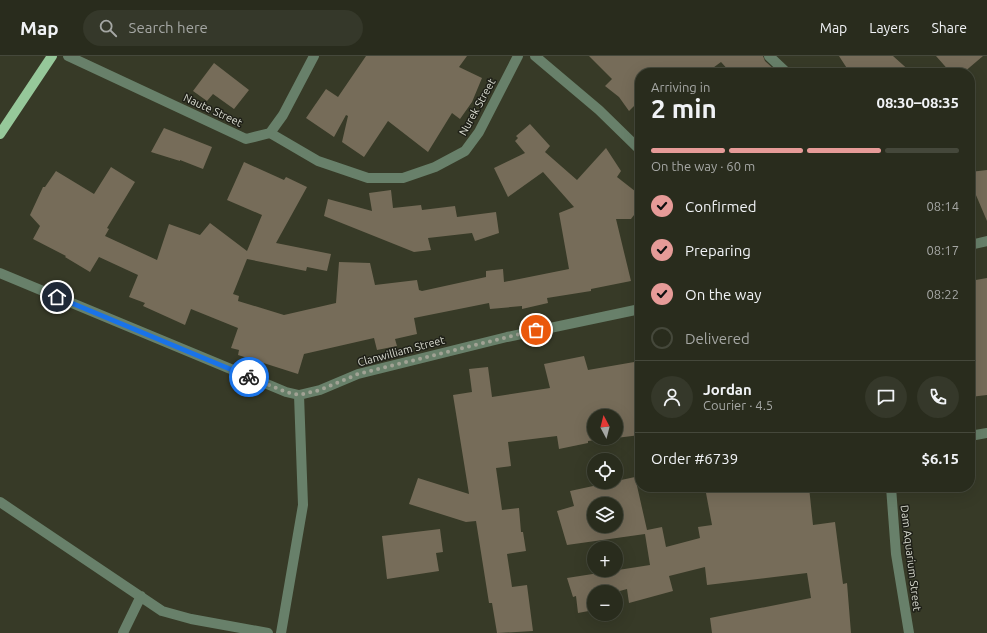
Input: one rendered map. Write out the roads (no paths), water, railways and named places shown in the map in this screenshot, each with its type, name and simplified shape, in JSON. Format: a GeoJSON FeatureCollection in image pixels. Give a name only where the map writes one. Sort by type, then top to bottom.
{"type":"FeatureCollection","features":[{"type":"Feature","properties":{"kind":"main road"},"geometry":{"type":"LineString","coordinates":[[0,134],[52,56]]}},
{"type":"Feature","properties":{"kind":"street","name":"Naute Street"},"geometry":{"type":"LineString","coordinates":[[68,56],[246,139],[270,133]]}},
{"type":"Feature","properties":{"kind":"street"},"geometry":{"type":"LineString","coordinates":[[270,133],[283,115],[314,56]]}},
{"type":"Feature","properties":{"kind":"street","name":"Nurek Street"},"geometry":{"type":"LineString","coordinates":[[270,133],[318,161],[368,178],[403,178],[435,167],[465,151],[479,132],[518,56]]}},
{"type":"Feature","properties":{"kind":"street"},"geometry":{"type":"LineString","coordinates":[[535,56],[598,110],[635,145]]}},
{"type":"Feature","properties":{"kind":"street"},"geometry":{"type":"LineString","coordinates":[[769,56],[781,68]]}},
{"type":"Feature","properties":{"kind":"street"},"geometry":{"type":"LineString","coordinates":[[975,244],[987,242]]}},
{"type":"Feature","properties":{"kind":"street","name":"Clanwilliam Street"},"geometry":{"type":"LineString","coordinates":[[0,273],[286,392],[299,395],[320,390],[358,374],[507,337],[635,310]]}},
{"type":"Feature","properties":{"kind":"street"},"geometry":{"type":"LineString","coordinates":[[281,633],[302,505],[299,395]]}},
{"type":"Feature","properties":{"kind":"street"},"geometry":{"type":"LineString","coordinates":[[975,435],[987,433]]}},
{"type":"Feature","properties":{"kind":"street","name":"Dam Aquarium Street"},"geometry":{"type":"LineString","coordinates":[[891,492],[896,554],[909,633]]}},
{"type":"Feature","properties":{"kind":"street"},"geometry":{"type":"LineString","coordinates":[[0,502],[162,611],[191,619],[268,633]]}},
{"type":"Feature","properties":{"kind":"street"},"geometry":{"type":"LineString","coordinates":[[123,633],[141,596]]}}]}
